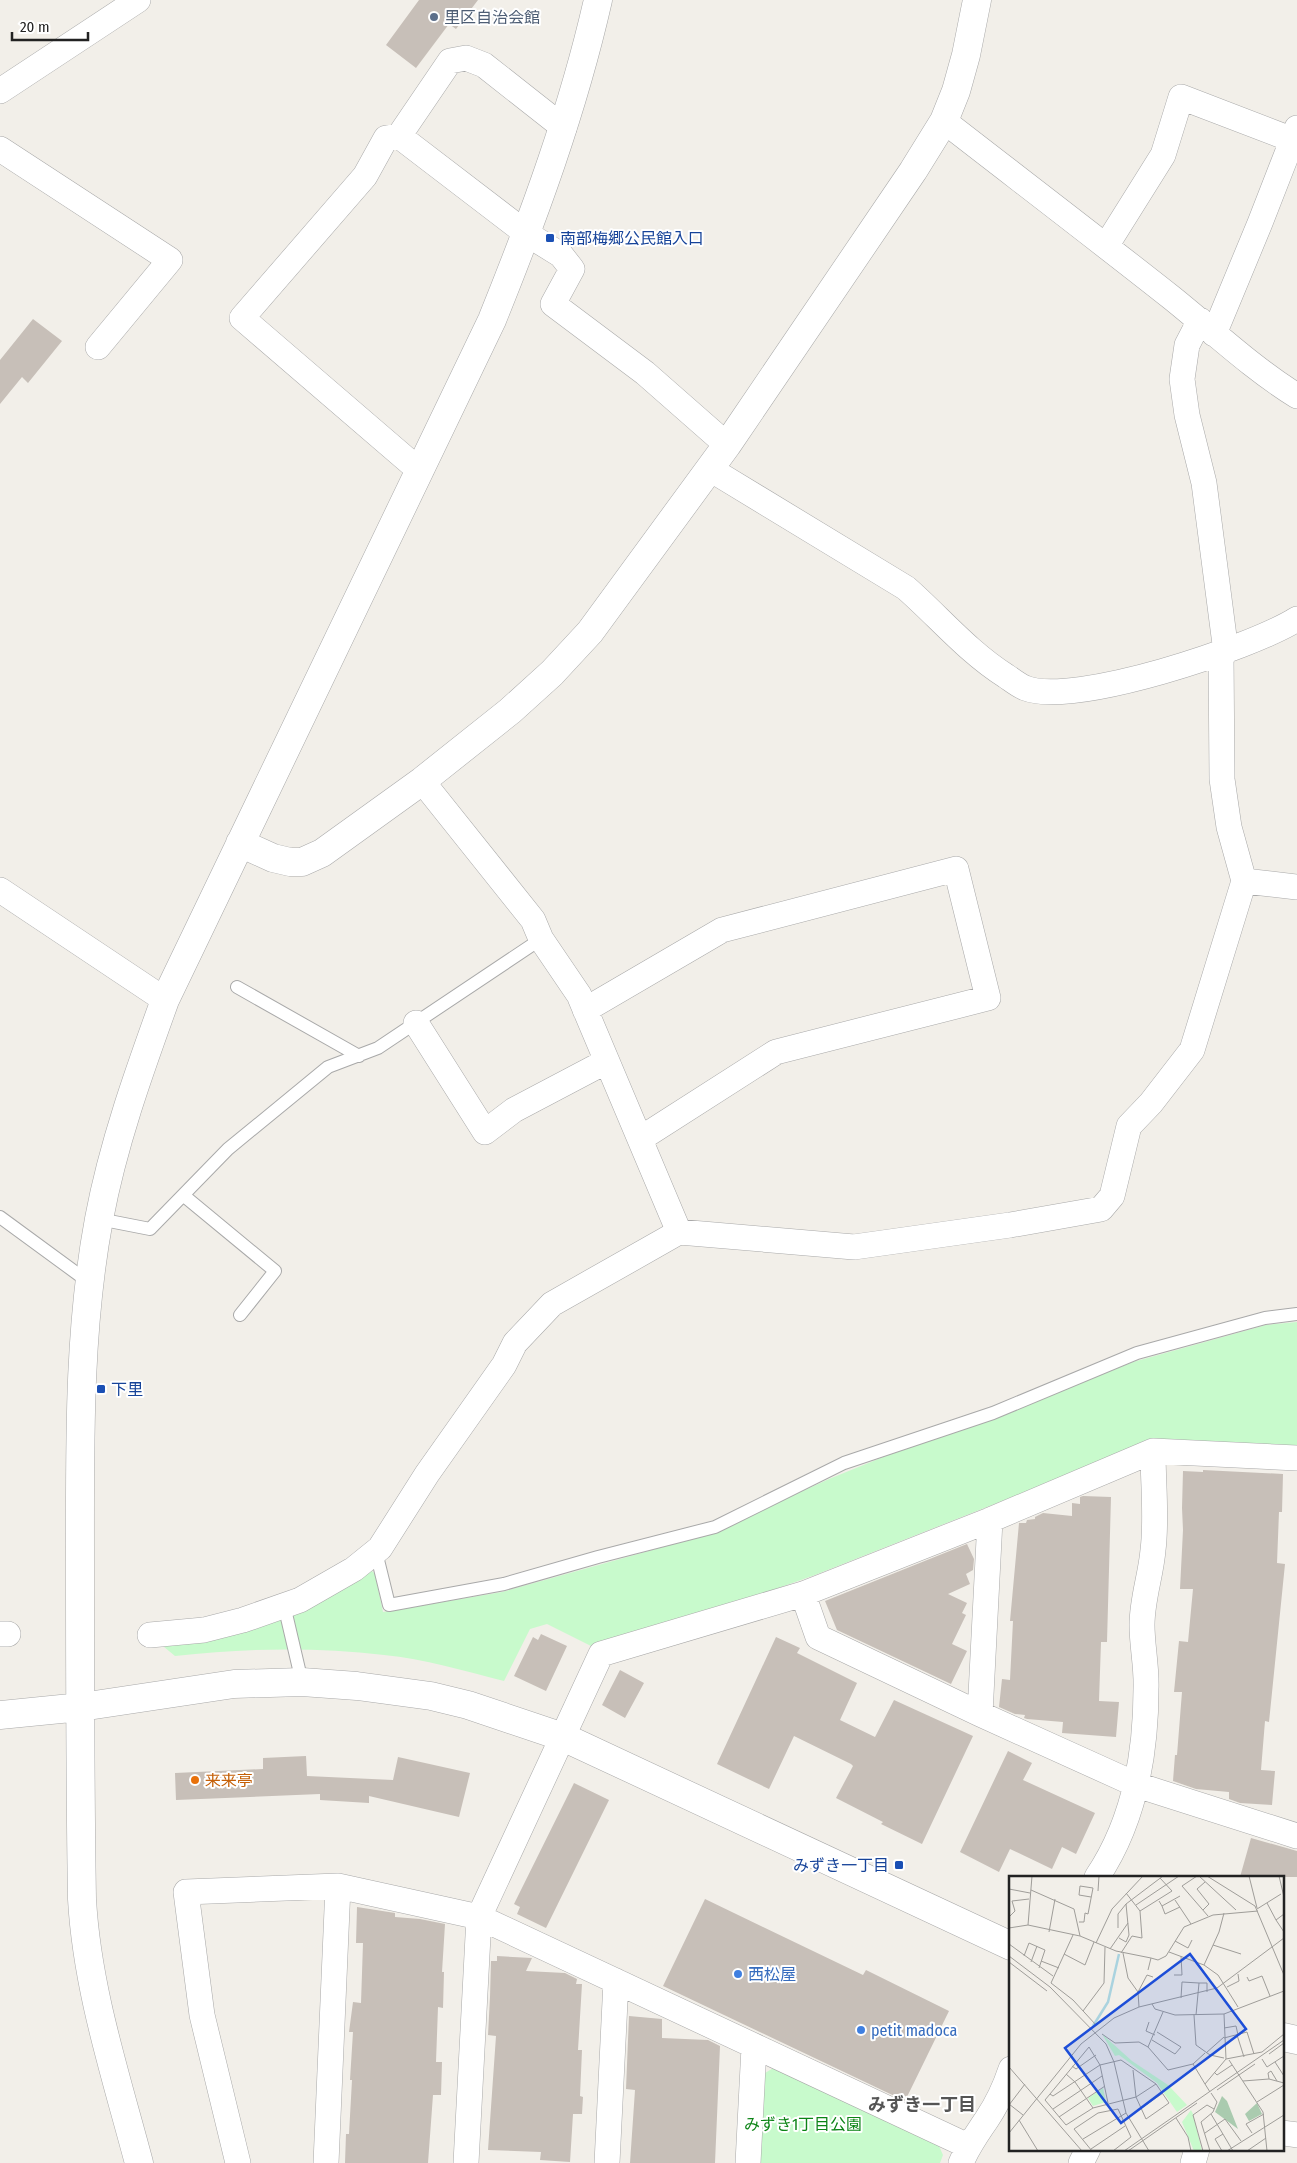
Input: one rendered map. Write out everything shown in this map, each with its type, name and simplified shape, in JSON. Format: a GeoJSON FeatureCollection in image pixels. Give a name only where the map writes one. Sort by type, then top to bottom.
{"type":"FeatureCollection","features":[{"type":"Feature","properties":{"kind":"street"},"geometry":{"type":"LineString","coordinates":[[0,91],[138,0]]}},
{"type":"Feature","properties":{"kind":"street"},"geometry":{"type":"LineString","coordinates":[[139,2163],[102,2021],[87,1956],[83,1926],[80,1772],[80,1440],[82,1373],[90,1283],[99,1219],[130,1100],[165,1000],[492,320],[527,234],[564,128],[584,60],[598,0]]}},
{"type":"Feature","properties":{"kind":"street"},"geometry":{"type":"LineString","coordinates":[[240,843],[273,858],[290,862],[302,862],[322,853],[422,781],[510,711],[552,673],[590,632],[727,445],[913,171],[944,121],[956,91],[966,55],[977,0]]}},
{"type":"Feature","properties":{"kind":"street"},"geometry":{"type":"LineString","coordinates":[[399,136],[450,61],[466,58],[484,65],[564,128]]}},
{"type":"Feature","properties":{"kind":"street"},"geometry":{"type":"LineString","coordinates":[[150,1635],[204,1630],[300,1600],[354,1569],[380,1548],[427,1474],[504,1366],[515,1343],[552,1304],[679,1232],[854,1246],[1101,1209],[1112,1196],[1129,1126],[1151,1103],[1192,1050],[1244,881],[1229,827],[1222,779],[1224,653],[1204,484],[1187,415],[1182,379],[1187,345],[1207,327],[1294,143],[1181,97],[1163,155],[1106,246]]}},
{"type":"Feature","properties":{"kind":"street"},"geometry":{"type":"LineString","coordinates":[[944,121],[1297,396]]}},
{"type":"Feature","properties":{"kind":"street"},"geometry":{"type":"LineString","coordinates":[[420,471],[242,318],[365,176],[386,138],[399,136],[527,234],[561,255],[572,269],[553,304],[645,373],[727,445]]}},
{"type":"Feature","properties":{"kind":"street"},"geometry":{"type":"LineString","coordinates":[[0,149],[170,260],[98,347]]}},
{"type":"Feature","properties":{"kind":"street"},"geometry":{"type":"LineString","coordinates":[[710,468],[906,588],[934,612],[982,661],[1025,688],[1056,692],[1098,687],[1224,653],[1297,620]]}},
{"type":"Feature","properties":{"kind":"street"},"geometry":{"type":"LineString","coordinates":[[422,781],[533,920],[541,939],[579,996],[679,1232]]}},
{"type":"Feature","properties":{"kind":"street"},"geometry":{"type":"LineString","coordinates":[[585,1010],[722,930],[956,869],[988,998],[776,1052],[640,1139]]}},
{"type":"Feature","properties":{"kind":"street"},"geometry":{"type":"LineString","coordinates":[[1244,881],[1297,887]]}},
{"type":"Feature","properties":{"kind":"street"},"geometry":{"type":"LineString","coordinates":[[0,890],[165,1000]]}},
{"type":"Feature","properties":{"kind":"street"},"geometry":{"type":"LineString","coordinates":[[416,1023],[485,1132],[514,1110],[606,1061]]}},
{"type":"Feature","properties":{"kind":"street"},"geometry":{"type":"LineString","coordinates":[[1098,1876],[1111,1857],[1124,1829],[1137,1785],[1145,1720],[1146,1688],[1142,1624],[1154,1549],[1153,1451]]}},
{"type":"Feature","properties":{"kind":"street"},"geometry":{"type":"LineString","coordinates":[[466,2163],[479,1917],[601,1654],[803,1594],[990,1520],[1153,1451],[1297,1458]]}},
{"type":"Feature","properties":{"kind":"street"},"geometry":{"type":"LineString","coordinates":[[980,1714],[990,1520]]}},
{"type":"Feature","properties":{"kind":"street"},"geometry":{"type":"LineString","coordinates":[[803,1594],[818,1637],[980,1714],[1137,1785],[1297,1830]]}},
{"type":"Feature","properties":{"kind":"street"},"geometry":{"type":"LineString","coordinates":[[0,1715],[81,1707],[234,1684],[302,1682],[357,1686],[431,1696],[468,1705],[563,1737],[1009,1945]]}},
{"type":"Feature","properties":{"kind":"street"},"geometry":{"type":"LineString","coordinates":[[326,2163],[338,1886]]}},
{"type":"Feature","properties":{"kind":"street"},"geometry":{"type":"LineString","coordinates":[[238,2163],[202,2015],[186,1892],[338,1886],[479,1917],[754,2047],[964,2155],[988,2118],[1009,2075]]}},
{"type":"Feature","properties":{"kind":"street"},"geometry":{"type":"LineString","coordinates":[[607,2163],[616,1982]]}},
{"type":"Feature","properties":{"kind":"street"},"geometry":{"type":"LineString","coordinates":[[1284,2038],[1297,2040]]}},
{"type":"Feature","properties":{"kind":"street"},"geometry":{"type":"LineString","coordinates":[[748,2163],[754,2047]]}},
{"type":"Feature","properties":{"kind":"street"},"geometry":{"type":"LineString","coordinates":[[1284,2133],[1297,2135]]}},
{"type":"Feature","properties":{"kind":"street"},"geometry":{"type":"LineString","coordinates":[[1081,2163],[1088,2150]]}},
{"type":"Feature","properties":{"kind":"street"},"geometry":{"type":"LineString","coordinates":[[1193,2163],[1197,2150]]}},
{"type":"Feature","properties":{"kind":"lane"},"geometry":{"type":"LineString","coordinates":[[99,1219],[150,1229],[228,1149],[328,1067],[378,1048],[541,939]]}},
{"type":"Feature","properties":{"kind":"lane"},"geometry":{"type":"LineString","coordinates":[[237,987],[359,1056]]}},
{"type":"Feature","properties":{"kind":"lane"},"geometry":{"type":"LineString","coordinates":[[183,1195],[275,1271],[240,1315]]}},
{"type":"Feature","properties":{"kind":"lane"},"geometry":{"type":"LineString","coordinates":[[0,1217],[90,1283]]}},
{"type":"Feature","properties":{"kind":"lane"},"geometry":{"type":"LineString","coordinates":[[376,1552],[389,1605],[504,1584],[598,1557],[716,1527],[844,1463],[993,1413],[1137,1353],[1265,1318],[1297,1314]]}},
{"type":"Feature","properties":{"kind":"lane"},"geometry":{"type":"LineString","coordinates":[[284,1605],[302,1682]]}},
{"type":"Feature","properties":{"kind":"green space"},"geometry":{"type":"Polygon","coordinates":[[[1297,1322],[1297,1446],[1121,1454],[815,1575],[696,1617],[591,1646],[547,1624],[530,1629],[504,1681],[429,1662],[358,1652],[306,1650],[227,1651],[175,1656],[158,1642],[371,1570],[375,1574],[383,1612],[502,1592],[706,1535],[829,1479],[893,1453],[968,1428],[1133,1362],[1266,1325],[1297,1322]]]}},
{"type":"Feature","properties":{"kind":"green space","name":"みずき1丁目公園"},"geometry":{"type":"Polygon","coordinates":[[[775,2067],[939,2146],[943,2155],[940,2163],[760,2163],[765,2073],[775,2067]]]}},
{"type":"Feature","properties":{"kind":"building"},"geometry":{"type":"Polygon","coordinates":[[[419,0],[478,0],[456,29],[449,24],[416,68],[386,45],[419,0]]]}},
{"type":"Feature","properties":{"kind":"building"},"geometry":{"type":"Polygon","coordinates":[[[33,319],[62,341],[28,383],[22,377],[0,404],[0,360],[33,319]]]}},
{"type":"Feature","properties":{"kind":"building"},"geometry":{"type":"Polygon","coordinates":[[[1203,1470],[1283,1474],[1282,1512],[1279,1512],[1277,1563],[1285,1564],[1269,1722],[1265,1721],[1261,1770],[1275,1771],[1272,1805],[1240,1803],[1229,1799],[1229,1792],[1196,1789],[1173,1781],[1182,1692],[1174,1692],[1179,1641],[1188,1642],[1193,1589],[1180,1589],[1183,1471],[1203,1472],[1203,1470]]]}},
{"type":"Feature","properties":{"kind":"building"},"geometry":{"type":"Polygon","coordinates":[[[1080,1497],[1111,1497],[1107,1642],[1101,1642],[1099,1701],[1119,1702],[1116,1737],[1062,1733],[1063,1722],[1027,1719],[1024,1718],[1025,1715],[1015,1714],[999,1707],[1002,1679],[1010,1680],[1013,1621],[1010,1621],[1019,1523],[1026,1523],[1027,1520],[1035,1519],[1035,1517],[1043,1513],[1072,1516],[1072,1503],[1080,1504],[1080,1497]]]}},
{"type":"Feature","properties":{"kind":"building"},"geometry":{"type":"Polygon","coordinates":[[[967,1544],[974,1559],[973,1570],[966,1574],[970,1584],[948,1594],[967,1603],[962,1613],[966,1615],[952,1644],[967,1651],[951,1684],[837,1630],[825,1601],[967,1544]]]}},
{"type":"Feature","properties":{"kind":"building"},"geometry":{"type":"Polygon","coordinates":[[[541,1634],[567,1646],[546,1691],[514,1676],[533,1637],[538,1640],[541,1634]]]}},
{"type":"Feature","properties":{"kind":"building"},"geometry":{"type":"Polygon","coordinates":[[[776,1637],[800,1648],[797,1653],[857,1683],[840,1720],[875,1737],[894,1700],[973,1736],[922,1844],[881,1824],[883,1822],[836,1798],[853,1766],[794,1736],[769,1789],[717,1764],[776,1637]]]}},
{"type":"Feature","properties":{"kind":"building"},"geometry":{"type":"Polygon","coordinates":[[[620,1670],[644,1683],[625,1718],[602,1705],[620,1670]]]}},
{"type":"Feature","properties":{"kind":"building"},"geometry":{"type":"Polygon","coordinates":[[[1008,1751],[1032,1763],[1023,1780],[1095,1813],[1076,1854],[1062,1847],[1052,1869],[1010,1849],[999,1872],[960,1852],[1008,1751]]]}},
{"type":"Feature","properties":{"kind":"building"},"geometry":{"type":"Polygon","coordinates":[[[306,1756],[307,1776],[393,1780],[398,1757],[470,1773],[459,1817],[369,1796],[369,1803],[320,1800],[320,1794],[176,1800],[175,1773],[263,1769],[263,1758],[306,1756]]]}},
{"type":"Feature","properties":{"kind":"building"},"geometry":{"type":"Polygon","coordinates":[[[574,1783],[609,1800],[546,1928],[517,1914],[520,1907],[514,1904],[574,1783]]]}},
{"type":"Feature","properties":{"kind":"building"},"geometry":{"type":"Polygon","coordinates":[[[1251,1838],[1297,1851],[1297,1877],[1240,1876],[1251,1838]]]}},
{"type":"Feature","properties":{"kind":"building"},"geometry":{"type":"Polygon","coordinates":[[[705,1899],[863,1975],[866,1970],[949,2011],[905,2101],[663,1986],[705,1899]]]}},
{"type":"Feature","properties":{"kind":"building"},"geometry":{"type":"Polygon","coordinates":[[[357,1907],[395,1913],[395,1917],[445,1924],[442,1972],[444,1972],[443,2008],[438,2007],[436,2062],[442,2062],[441,2095],[433,2095],[428,2163],[345,2163],[346,2134],[349,2134],[352,2080],[350,2080],[353,2032],[349,2032],[353,2002],[361,2003],[363,1943],[356,1943],[357,1907]]]}},
{"type":"Feature","properties":{"kind":"building"},"geometry":{"type":"Polygon","coordinates":[[[497,1956],[532,1958],[526,1971],[565,1973],[577,1979],[576,1984],[582,1984],[578,2050],[582,2050],[580,2096],[583,2097],[582,2114],[573,2114],[570,2162],[540,2160],[541,2152],[488,2150],[496,2036],[488,2035],[491,1961],[497,1961],[497,1956]]]}},
{"type":"Feature","properties":{"kind":"building"},"geometry":{"type":"Polygon","coordinates":[[[629,2016],[662,2019],[662,2038],[708,2040],[720,2046],[715,2163],[630,2163],[635,2090],[626,2089],[629,2016]]]}},
{"type":"Feature","properties":{"kind":"place","name":"里区自治会館"},"geometry":{"type":"Point","coordinates":[434,17]}},
{"type":"Feature","properties":{"kind":"place","name":"南部梅郷公民館入口"},"geometry":{"type":"Point","coordinates":[550,238]}},
{"type":"Feature","properties":{"kind":"place","name":"下里"},"geometry":{"type":"Point","coordinates":[101,1389]}},
{"type":"Feature","properties":{"kind":"place","name":"来来亭"},"geometry":{"type":"Point","coordinates":[195,1780]}},
{"type":"Feature","properties":{"kind":"place","name":"みずき一丁目"},"geometry":{"type":"Point","coordinates":[899,1865]}},
{"type":"Feature","properties":{"kind":"place","name":"西松屋"},"geometry":{"type":"Point","coordinates":[738,1974]}},
{"type":"Feature","properties":{"kind":"place","name":"petit madoca"},"geometry":{"type":"Point","coordinates":[861,2030]}},
{"type":"Feature","properties":{"kind":"district","name":"みずき一丁目"},"geometry":{"type":"Point","coordinates":[922,2105]}}]}
